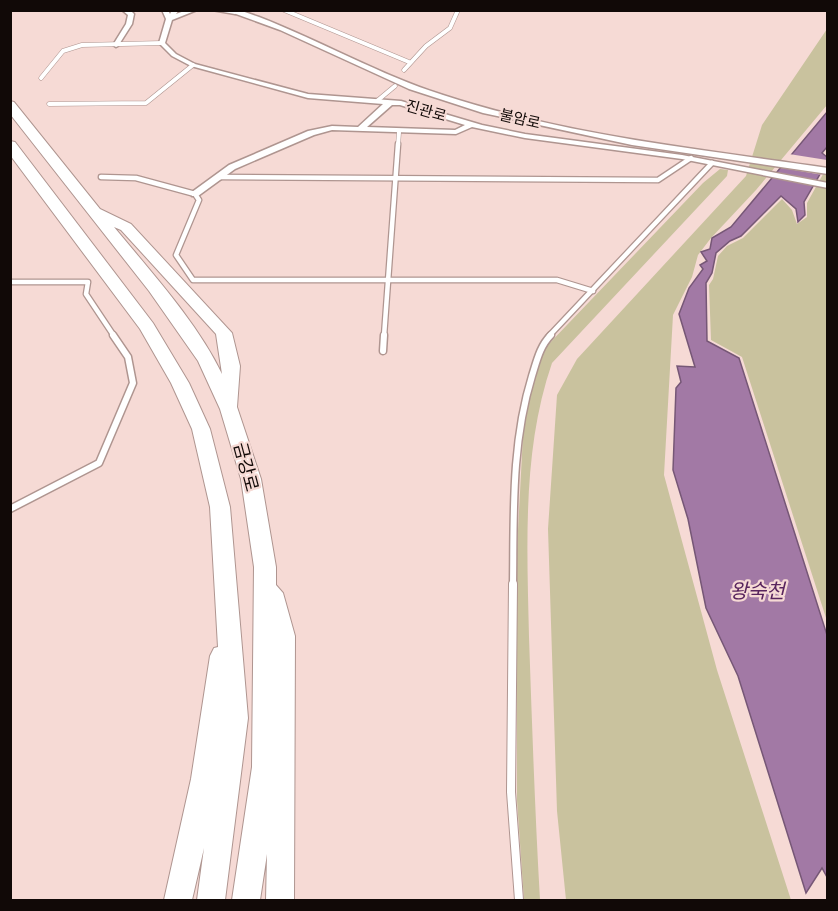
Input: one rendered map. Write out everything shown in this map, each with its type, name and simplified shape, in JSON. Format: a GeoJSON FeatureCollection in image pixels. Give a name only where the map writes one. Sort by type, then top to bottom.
{"type":"FeatureCollection","features":[{"type":"Feature","properties":{"kind":"highway","name":"금강로"},"geometry":{"type":"LineString","coordinates":[[10,94],[13,108],[155,288],[206,360],[229,409],[251,479],[265,567],[264,767],[246,900]]}},
{"type":"Feature","properties":{"kind":"highway","name":"금강로"},"geometry":{"type":"LineString","coordinates":[[10,145],[147,327],[180,383],[201,429],[220,507],[235,718],[211,900]]}},
{"type":"Feature","properties":{"kind":"highway"},"geometry":{"type":"LineString","coordinates":[[93,210],[126,227],[224,333],[231,366],[229,409]]}},
{"type":"Feature","properties":{"kind":"highway"},"geometry":{"type":"LineString","coordinates":[[265,567],[283,636],[280,900]]}},
{"type":"Feature","properties":{"kind":"highway"},"geometry":{"type":"LineString","coordinates":[[178,900],[192,842],[215,718],[228,602]]}},
{"type":"Feature","properties":{"kind":"street"},"geometry":{"type":"LineString","coordinates":[[116,45],[129,24],[131,14],[125,10]]}},
{"type":"Feature","properties":{"kind":"street"},"geometry":{"type":"LineString","coordinates":[[165,10],[169,19]]}},
{"type":"Feature","properties":{"kind":"street"},"geometry":{"type":"LineString","coordinates":[[162,43],[169,19],[176,10]]}},
{"type":"Feature","properties":{"kind":"street"},"geometry":{"type":"LineString","coordinates":[[169,19],[194,10]]}},
{"type":"Feature","properties":{"kind":"street"},"geometry":{"type":"LineString","coordinates":[[214,10],[232,11]]}},
{"type":"Feature","properties":{"kind":"street","name":"불암로"},"geometry":{"type":"LineString","coordinates":[[253,10],[282,19],[374,64],[438,89],[524,114],[580,129],[828,165]]}},
{"type":"Feature","properties":{"kind":"street","name":"불암로"},"geometry":{"type":"LineString","coordinates":[[232,11],[275,25],[365,68],[439,97],[508,117],[828,171]]}},
{"type":"Feature","properties":{"kind":"street","name":"진관로"},"geometry":{"type":"LineString","coordinates":[[162,43],[174,55],[193,65],[308,96],[390,102],[418,107],[472,124],[525,136],[691,158],[828,186]]}},
{"type":"Feature","properties":{"kind":"street"},"geometry":{"type":"LineString","coordinates":[[360,129],[390,102]]}},
{"type":"Feature","properties":{"kind":"street"},"geometry":{"type":"LineString","coordinates":[[195,194],[232,167],[311,133],[333,128],[399,132],[456,132],[472,124]]}},
{"type":"Feature","properties":{"kind":"lane"},"geometry":{"type":"LineString","coordinates":[[284,10],[409,62]]}},
{"type":"Feature","properties":{"kind":"lane"},"geometry":{"type":"LineString","coordinates":[[404,70],[426,45],[450,28],[458,10]]}},
{"type":"Feature","properties":{"kind":"lane"},"geometry":{"type":"LineString","coordinates":[[41,78],[63,51],[82,45],[162,43]]}},
{"type":"Feature","properties":{"kind":"lane"},"geometry":{"type":"LineString","coordinates":[[49,104],[146,103],[193,65]]}},
{"type":"Feature","properties":{"kind":"lane"},"geometry":{"type":"LineString","coordinates":[[377,100],[395,86]]}},
{"type":"Feature","properties":{"kind":"lane"},"geometry":{"type":"LineString","coordinates":[[383,351],[399,132]]}},
{"type":"Feature","properties":{"kind":"lane"},"geometry":{"type":"LineString","coordinates":[[219,177],[657,180],[691,158]]}},
{"type":"Feature","properties":{"kind":"lane"},"geometry":{"type":"LineString","coordinates":[[519,900],[511,792],[516,453],[521,411],[542,344],[712,162]]}},
{"type":"Feature","properties":{"kind":"lane"},"geometry":{"type":"LineString","coordinates":[[101,177],[136,178],[195,194],[199,200],[176,255],[193,280],[557,279],[593,291]]}},
{"type":"Feature","properties":{"kind":"lane"},"geometry":{"type":"LineString","coordinates":[[10,282],[88,282],[86,294],[128,357],[133,382],[99,463],[10,509]]}},
{"type":"Feature","properties":{"kind":"shaded area"},"geometry":{"type":"Polygon","coordinates":[[[827,29],[827,105],[698,255],[692,277],[673,315],[664,475],[717,670],[791,900],[566,900],[557,811],[548,529],[557,395],[577,359],[746,176],[762,125],[827,29]]]}},
{"type":"Feature","properties":{"kind":"shaded area"},"geometry":{"type":"Polygon","coordinates":[[[827,167],[827,621],[742,357],[711,340],[709,285],[713,279],[718,256],[727,246],[743,238],[782,199],[792,210],[797,224],[807,217],[807,203],[827,167]]]}},
{"type":"Feature","properties":{"kind":"shaded area"},"geometry":{"type":"Polygon","coordinates":[[[720,169],[728,170],[727,176],[552,363],[542,396],[531,464],[527,533],[540,900],[524,900],[517,800],[517,550],[524,416],[544,349],[703,183],[720,169]]]}},
{"type":"Feature","properties":{"kind":"water","name":"왕숙천"},"geometry":{"type":"Polygon","coordinates":[[[827,112],[827,147],[822,153],[827,157],[827,162],[804,202],[805,215],[798,222],[796,209],[781,196],[741,236],[730,241],[716,253],[712,273],[706,283],[707,341],[739,358],[827,635],[827,877],[822,868],[806,893],[738,676],[706,608],[688,519],[673,470],[676,388],[681,382],[677,366],[695,367],[679,314],[689,288],[703,269],[700,265],[707,261],[701,252],[710,249],[712,238],[731,227],[827,112]]]}},
{"type":"Feature","properties":{"kind":"pier"},"geometry":{"type":"Polygon","coordinates":[[[789,154],[827,160],[828,168],[823,175],[777,167],[789,154]]]}}]}
